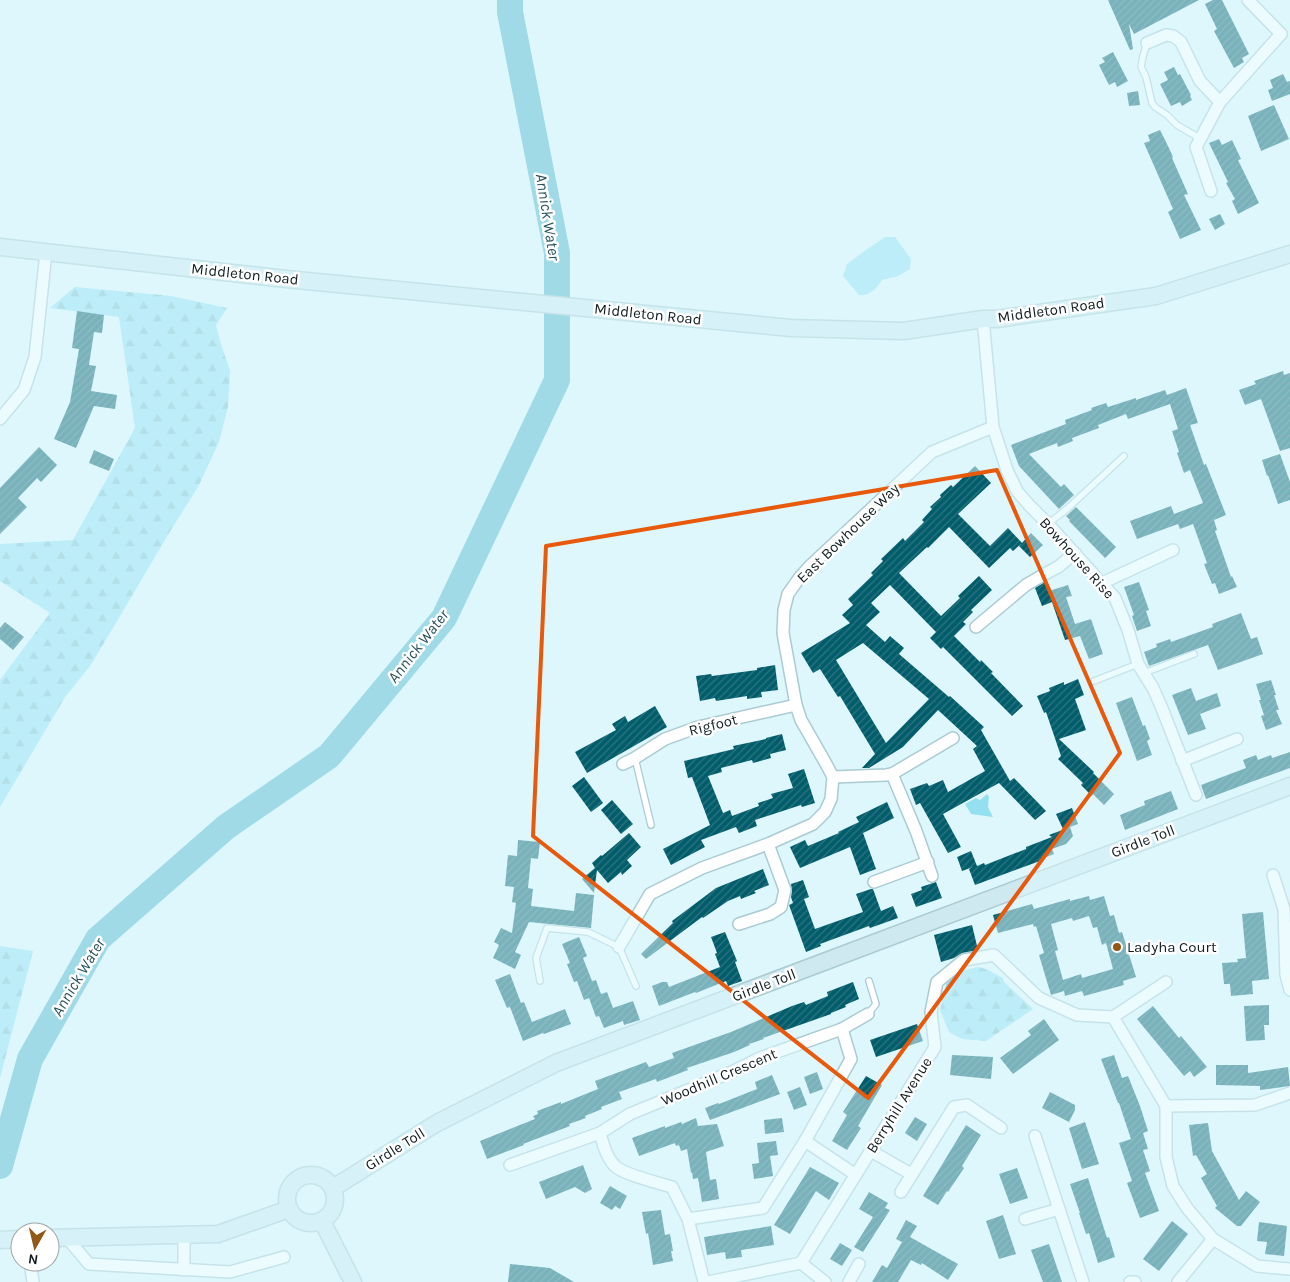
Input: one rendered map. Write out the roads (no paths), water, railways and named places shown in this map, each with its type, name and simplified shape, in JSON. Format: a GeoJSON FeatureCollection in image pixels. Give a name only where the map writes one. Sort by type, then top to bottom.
{"type":"FeatureCollection","features":[{"type":"Feature","properties":{"kind":"street"},"geometry":{"type":"LineString","coordinates":[[1211,191],[1196,147],[1220,102],[1286,32],[1248,0]]}},
{"type":"Feature","properties":{"kind":"street"},"geometry":{"type":"LineString","coordinates":[[1147,43],[1166,35],[1173,36],[1181,42],[1200,81],[1220,102]]}},
{"type":"Feature","properties":{"kind":"street","name":"Middleton Road"},"geometry":{"type":"LineString","coordinates":[[0,247],[286,279],[791,328],[904,331],[1156,296],[1290,254]]}},
{"type":"Feature","properties":{"kind":"street"},"geometry":{"type":"LineString","coordinates":[[0,419],[24,390],[34,357],[46,252]]}},
{"type":"Feature","properties":{"kind":"street","name":"Bowhouse Rise"},"geometry":{"type":"LineString","coordinates":[[983,319],[993,427],[1007,470],[1017,491],[1029,506],[1048,524],[1115,598],[1141,669],[1161,706],[1196,795]]}},
{"type":"Feature","properties":{"kind":"street","name":"East Bowhouse Way"},"geometry":{"type":"LineString","coordinates":[[832,778],[801,720],[796,705],[783,633],[784,610],[788,594],[811,565],[932,452],[993,427]]}},
{"type":"Feature","properties":{"kind":"street"},"geometry":{"type":"LineString","coordinates":[[1102,583],[1173,550]]}},
{"type":"Feature","properties":{"kind":"street"},"geometry":{"type":"LineString","coordinates":[[976,628],[1014,594],[1043,574],[1058,568],[1075,553]]}},
{"type":"Feature","properties":{"kind":"street","name":"Rigfoot"},"geometry":{"type":"LineString","coordinates":[[623,764],[665,739],[698,727],[796,705]]}},
{"type":"Feature","properties":{"kind":"street"},"geometry":{"type":"LineString","coordinates":[[618,947],[650,894],[702,868],[768,844],[813,824],[825,812],[831,799],[832,778],[892,774],[952,738]]}},
{"type":"Feature","properties":{"kind":"street"},"geometry":{"type":"LineString","coordinates":[[1182,760],[1236,739]]}},
{"type":"Feature","properties":{"kind":"street"},"geometry":{"type":"LineString","coordinates":[[892,774],[916,831],[932,876]]}},
{"type":"Feature","properties":{"kind":"street","name":"Girdle Toll"},"geometry":{"type":"LineString","coordinates":[[333,1188],[437,1123],[556,1063],[1290,786]]}},
{"type":"Feature","properties":{"kind":"street"},"geometry":{"type":"LineString","coordinates":[[739,924],[770,914],[781,906],[785,890],[768,844]]}},
{"type":"Feature","properties":{"kind":"street"},"geometry":{"type":"LineString","coordinates":[[874,882],[928,862]]}},
{"type":"Feature","properties":{"kind":"street"},"geometry":{"type":"LineString","coordinates":[[1274,875],[1284,910],[1286,975],[1290,990]]}},
{"type":"Feature","properties":{"kind":"street","name":"Berryhill Avenue"},"geometry":{"type":"LineString","coordinates":[[802,1263],[935,1047],[931,1012],[937,982],[964,960],[994,955],[1039,998],[1077,1015],[1113,1017]]}},
{"type":"Feature","properties":{"kind":"street"},"geometry":{"type":"LineString","coordinates":[[1166,982],[1113,1017],[1166,1106],[1166,1157],[1173,1186],[1187,1208],[1213,1239],[1258,1266],[1290,1269]]}},
{"type":"Feature","properties":{"kind":"street","name":"Woodhill Crescent"},"geometry":{"type":"LineString","coordinates":[[510,1165],[600,1133],[630,1114],[734,1071],[760,1058],[842,1029],[868,1014]]}},
{"type":"Feature","properties":{"kind":"street"},"geometry":{"type":"LineString","coordinates":[[688,1218],[763,1208],[805,1141],[851,1059],[842,1029]]}},
{"type":"Feature","properties":{"kind":"street"},"geometry":{"type":"LineString","coordinates":[[1166,1106],[1255,1105],[1290,1093]]}},
{"type":"Feature","properties":{"kind":"street"},"geometry":{"type":"LineString","coordinates":[[901,1192],[954,1107],[967,1105],[1001,1128]]}},
{"type":"Feature","properties":{"kind":"street"},"geometry":{"type":"LineString","coordinates":[[600,1133],[606,1152],[614,1166],[626,1173],[672,1187],[688,1218],[706,1282],[802,1263],[825,1282]]}},
{"type":"Feature","properties":{"kind":"street"},"geometry":{"type":"LineString","coordinates":[[1035,1136],[1083,1282]]}},
{"type":"Feature","properties":{"kind":"street"},"geometry":{"type":"LineString","coordinates":[[805,1141],[856,1175]]}},
{"type":"Feature","properties":{"kind":"street"},"geometry":{"type":"LineString","coordinates":[[871,1151],[912,1174]]}},
{"type":"Feature","properties":{"kind":"street"},"geometry":{"type":"LineString","coordinates":[[304,1176],[321,1177],[333,1188],[335,1203],[332,1211],[322,1220],[315,1223],[299,1220],[289,1209],[287,1201],[291,1186],[296,1180],[304,1176]]}},
{"type":"Feature","properties":{"kind":"street"},"geometry":{"type":"LineString","coordinates":[[60,1238],[218,1234],[289,1209]]}},
{"type":"Feature","properties":{"kind":"street"},"geometry":{"type":"LineString","coordinates":[[1025,1220],[1059,1209]]}},
{"type":"Feature","properties":{"kind":"street"},"geometry":{"type":"LineString","coordinates":[[322,1220],[353,1282]]}},
{"type":"Feature","properties":{"kind":"street"},"geometry":{"type":"LineString","coordinates":[[184,1235],[184,1270]]}},
{"type":"Feature","properties":{"kind":"street"},"geometry":{"type":"LineString","coordinates":[[67,1238],[89,1264],[230,1272],[284,1258]]}},
{"type":"Feature","properties":{"kind":"street"},"geometry":{"type":"LineString","coordinates":[[1178,1282],[1213,1239]]}},
{"type":"Feature","properties":{"kind":"street"},"geometry":{"type":"LineString","coordinates":[[849,1282],[859,1264]]}},
{"type":"Feature","properties":{"kind":"street"},"geometry":{"type":"LineString","coordinates":[[1130,1282],[1135,1282]]}},
{"type":"Feature","properties":{"kind":"lane"},"geometry":{"type":"LineString","coordinates":[[1147,43],[1141,67],[1146,77],[1154,108],[1167,115],[1177,125],[1201,139]]}},
{"type":"Feature","properties":{"kind":"lane"},"geometry":{"type":"LineString","coordinates":[[1048,524],[1124,456]]}},
{"type":"Feature","properties":{"kind":"lane"},"geometry":{"type":"LineString","coordinates":[[1094,681],[1194,654]]}},
{"type":"Feature","properties":{"kind":"lane"},"geometry":{"type":"LineString","coordinates":[[635,758],[651,825]]}},
{"type":"Feature","properties":{"kind":"lane"},"geometry":{"type":"LineString","coordinates":[[540,981],[536,958],[548,928],[588,932],[618,947],[636,986]]}},
{"type":"Feature","properties":{"kind":"lane"},"geometry":{"type":"LineString","coordinates":[[868,981],[876,1004],[868,1014]]}},
{"type":"Feature","properties":{"kind":"waterway","name":"Annick Water"},"geometry":{"type":"LineString","coordinates":[[0,1166],[30,1059],[98,939],[226,827],[329,756],[444,618],[557,380],[557,253],[510,12],[510,0]]}},
{"type":"Feature","properties":{"kind":"place","name":"Ladyha Court"},"geometry":{"type":"Point","coordinates":[1117,947]}}]}
